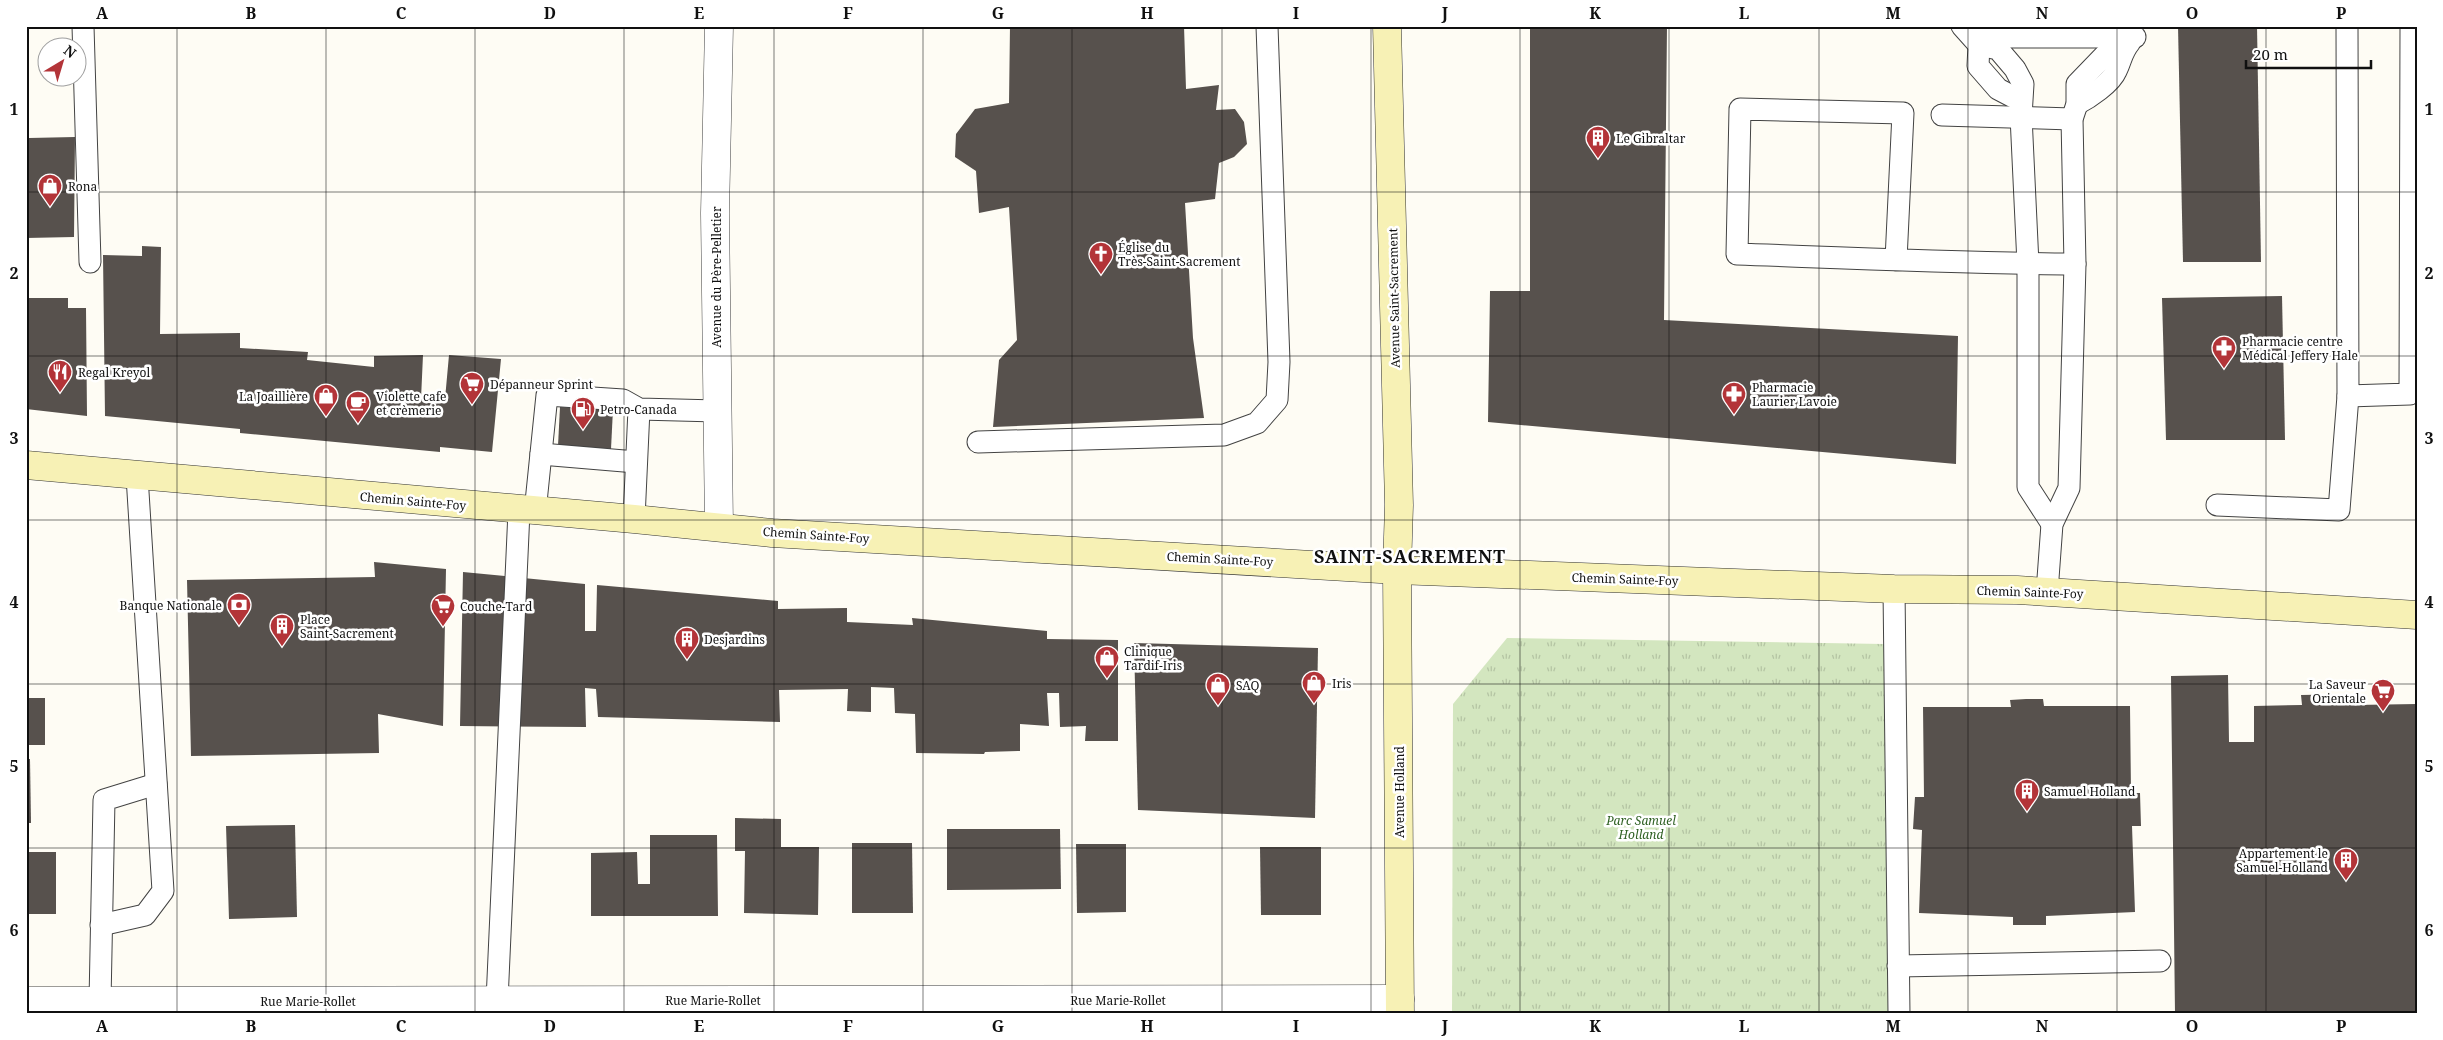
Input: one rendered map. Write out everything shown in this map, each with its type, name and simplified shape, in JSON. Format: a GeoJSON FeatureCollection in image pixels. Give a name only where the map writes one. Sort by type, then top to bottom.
{"type":"FeatureCollection","features":[{"type":"Feature","properties":{"kind":"main road","name":"Avenue Saint-Sacrement"},"geometry":{"type":"LineString","coordinates":[[1387,26],[1399,505],[1397,570]]}},
{"type":"Feature","properties":{"kind":"main road","name":"Chemin Sainte-Foy"},"geometry":{"type":"LineString","coordinates":[[26,466],[634,519],[772,533],[1397,570],[1894,589],[2047,592],[2417,615]]}},
{"type":"Feature","properties":{"kind":"main road","name":"Avenue Holland"},"geometry":{"type":"LineString","coordinates":[[1397,570],[1400,1007]]}},
{"type":"Feature","properties":{"kind":"street","name":"Avenue du Père-Pelletier"},"geometry":{"type":"LineString","coordinates":[[719,26],[715,213],[719,527]]}},
{"type":"Feature","properties":{"kind":"street","name":"Rue Marie-Rollet"},"geometry":{"type":"LineString","coordinates":[[26,1001],[497,1001],[1400,1007]]}},
{"type":"Feature","properties":{"kind":"lane"},"geometry":{"type":"LineString","coordinates":[[83,26],[90,262]]}},
{"type":"Feature","properties":{"kind":"lane"},"geometry":{"type":"LineString","coordinates":[[978,442],[1224,435],[1257,423],[1277,400],[1279,352],[1267,26]]}},
{"type":"Feature","properties":{"kind":"lane"},"geometry":{"type":"LineString","coordinates":[[2217,505],[2339,510],[2348,396],[2347,26]]}},
{"type":"Feature","properties":{"kind":"lane"},"geometry":{"type":"LineString","coordinates":[[2348,396],[2410,394],[2411,26]]}},
{"type":"Feature","properties":{"kind":"lane"},"geometry":{"type":"LineString","coordinates":[[2052,524],[2028,487],[2028,264],[2021,109],[1998,89],[1978,66],[1971,36],[2131,38]]}},
{"type":"Feature","properties":{"kind":"lane"},"geometry":{"type":"LineString","coordinates":[[2047,592],[2052,524],[2069,488],[2075,264],[2074,111],[2078,84],[2105,55],[2131,38]]}},
{"type":"Feature","properties":{"kind":"lane"},"geometry":{"type":"LineString","coordinates":[[1896,260],[1904,113],[1740,109],[1737,254],[1896,260],[2028,264],[2075,264]]}},
{"type":"Feature","properties":{"kind":"lane"},"geometry":{"type":"LineString","coordinates":[[1942,114],[2021,109],[2074,111]]}},
{"type":"Feature","properties":{"kind":"lane"},"geometry":{"type":"LineString","coordinates":[[497,1001],[527,511],[541,454],[547,395],[623,400],[639,409],[717,411]]}},
{"type":"Feature","properties":{"kind":"lane"},"geometry":{"type":"LineString","coordinates":[[634,519],[639,409]]}},
{"type":"Feature","properties":{"kind":"lane"},"geometry":{"type":"LineString","coordinates":[[541,454],[636,462]]}},
{"type":"Feature","properties":{"kind":"lane"},"geometry":{"type":"LineString","coordinates":[[102,925],[145,914],[163,891],[136,476]]}},
{"type":"Feature","properties":{"kind":"lane"},"geometry":{"type":"LineString","coordinates":[[1894,589],[1899,1014]]}},
{"type":"Feature","properties":{"kind":"lane"},"geometry":{"type":"LineString","coordinates":[[100,1001],[104,800],[156,784]]}},
{"type":"Feature","properties":{"kind":"lane"},"geometry":{"type":"LineString","coordinates":[[1898,966],[2160,961]]}},
{"type":"Feature","properties":{"kind":"green space","name":"Parc Samuel Holland"},"geometry":{"type":"Polygon","coordinates":[[[1507,638],[1884,644],[1901,1014],[1452,1014],[1453,704],[1507,638]]]}},
{"type":"Feature","properties":{"kind":"building","name":"Église du Très-Saint-Sacrement"},"geometry":{"type":"Polygon","coordinates":[[[1010,26],[1184,26],[1186,89],[1219,85],[1216,110],[1235,109],[1244,122],[1247,144],[1234,157],[1219,163],[1215,199],[1185,203],[1193,338],[1204,418],[993,427],[999,360],[1017,340],[1009,207],[979,213],[976,171],[955,157],[956,134],[975,109],[1009,103],[1010,26]]]}},
{"type":"Feature","properties":{"kind":"building","name":"Le Gibraltar"},"geometry":{"type":"Polygon","coordinates":[[[1530,26],[1667,26],[1664,320],[1958,336],[1956,464],[1488,422],[1490,291],[1530,291],[1530,26]]]}},
{"type":"Feature","properties":{"kind":"building"},"geometry":{"type":"Polygon","coordinates":[[[2178,26],[2257,26],[2261,262],[2183,262],[2178,26]]]}},
{"type":"Feature","properties":{"kind":"building"},"geometry":{"type":"Polygon","coordinates":[[[26,104],[29,104],[29,138],[75,137],[74,237],[26,238],[26,104]]]}},
{"type":"Feature","properties":{"kind":"building"},"geometry":{"type":"Polygon","coordinates":[[[142,246],[161,247],[160,334],[240,333],[240,348],[308,352],[307,360],[374,367],[374,356],[423,355],[421,399],[445,399],[449,355],[501,359],[492,452],[440,447],[440,452],[240,433],[240,429],[105,416],[103,255],[142,256],[142,246]]]}},
{"type":"Feature","properties":{"kind":"building","name":"Pharmacie centre Médical Jeffery Hale"},"geometry":{"type":"Polygon","coordinates":[[[2282,296],[2285,440],[2166,440],[2162,298],[2282,296]]]}},
{"type":"Feature","properties":{"kind":"building"},"geometry":{"type":"Polygon","coordinates":[[[26,298],[68,298],[68,308],[86,308],[87,416],[26,409],[26,298]]]}},
{"type":"Feature","properties":{"kind":"building"},"geometry":{"type":"Polygon","coordinates":[[[560,407],[613,409],[611,449],[558,446],[560,407]]]}},
{"type":"Feature","properties":{"kind":"building","name":"Place Saint-Sacrement"},"geometry":{"type":"Polygon","coordinates":[[[374,562],[446,569],[443,726],[378,714],[379,753],[191,756],[187,580],[375,577],[374,562]]]}},
{"type":"Feature","properties":{"kind":"building"},"geometry":{"type":"Polygon","coordinates":[[[463,572],[585,584],[585,631],[596,631],[597,585],[778,601],[778,609],[847,608],[847,622],[913,625],[912,618],[1047,631],[1047,639],[1118,640],[1118,741],[1085,741],[1086,726],[1060,727],[1059,693],[1047,693],[1049,726],[1020,724],[1020,751],[985,752],[984,754],[916,753],[915,714],[895,713],[894,688],[871,687],[871,712],[847,711],[848,689],[779,690],[780,722],[598,717],[596,689],[585,688],[586,727],[460,726],[463,572]]]}},
{"type":"Feature","properties":{"kind":"building"},"geometry":{"type":"Polygon","coordinates":[[[1134,643],[1318,648],[1315,818],[1138,810],[1134,643]]]}},
{"type":"Feature","properties":{"kind":"building"},"geometry":{"type":"Polygon","coordinates":[[[2228,675],[2229,742],[2254,742],[2254,706],[2302,705],[2301,695],[2355,694],[2355,705],[2417,704],[2417,1014],[2175,1014],[2171,676],[2228,675]]]}},
{"type":"Feature","properties":{"kind":"building"},"geometry":{"type":"Polygon","coordinates":[[[26,698],[45,698],[45,745],[26,745],[26,698]]]}},
{"type":"Feature","properties":{"kind":"building","name":"Samuel Holland"},"geometry":{"type":"Polygon","coordinates":[[[2043,699],[2044,706],[2130,706],[2131,793],[2140,793],[2141,826],[2132,826],[2135,912],[2046,916],[2046,925],[2013,925],[2013,917],[1919,913],[1922,830],[1913,829],[1915,797],[1924,797],[1923,707],[2011,707],[2010,700],[2043,699]]]}},
{"type":"Feature","properties":{"kind":"building"},"geometry":{"type":"Polygon","coordinates":[[[26,759],[30,759],[31,823],[26,823],[26,759]]]}},
{"type":"Feature","properties":{"kind":"building"},"geometry":{"type":"Polygon","coordinates":[[[735,818],[781,819],[781,847],[819,847],[818,915],[744,913],[745,851],[735,851],[735,818]]]}},
{"type":"Feature","properties":{"kind":"building"},"geometry":{"type":"Polygon","coordinates":[[[295,825],[297,917],[229,919],[226,826],[295,825]]]}},
{"type":"Feature","properties":{"kind":"building"},"geometry":{"type":"Polygon","coordinates":[[[947,829],[1060,829],[1061,889],[947,890],[947,829]]]}},
{"type":"Feature","properties":{"kind":"building"},"geometry":{"type":"Polygon","coordinates":[[[650,835],[717,835],[718,916],[591,916],[591,853],[637,852],[638,884],[650,884],[650,835]]]}},
{"type":"Feature","properties":{"kind":"building"},"geometry":{"type":"Polygon","coordinates":[[[852,843],[912,843],[913,913],[852,913],[852,843]]]}},
{"type":"Feature","properties":{"kind":"building"},"geometry":{"type":"Polygon","coordinates":[[[1076,844],[1126,844],[1126,912],[1077,913],[1076,844]]]}},
{"type":"Feature","properties":{"kind":"building"},"geometry":{"type":"Polygon","coordinates":[[[1260,847],[1321,847],[1321,915],[1261,915],[1260,847]]]}},
{"type":"Feature","properties":{"kind":"building"},"geometry":{"type":"Polygon","coordinates":[[[26,852],[56,852],[56,914],[26,914],[26,852]]]}},
{"type":"Feature","properties":{"kind":"place","name":"Le Gibraltar"},"geometry":{"type":"Point","coordinates":[1598,159]}},
{"type":"Feature","properties":{"kind":"place","name":"Rona"},"geometry":{"type":"Point","coordinates":[50,207]}},
{"type":"Feature","properties":{"kind":"place","name":"Église du Très-Saint-Sacrement"},"geometry":{"type":"Point","coordinates":[1101,275]}},
{"type":"Feature","properties":{"kind":"place","name":"Pharmacie centre Médical Jeffery Hale"},"geometry":{"type":"Point","coordinates":[2224,369]}},
{"type":"Feature","properties":{"kind":"place","name":"Regal Kreyol"},"geometry":{"type":"Point","coordinates":[60,393]}},
{"type":"Feature","properties":{"kind":"place","name":"Dépanneur Sprint"},"geometry":{"type":"Point","coordinates":[472,405]}},
{"type":"Feature","properties":{"kind":"place","name":"Pharmacie Laurier Lavoie"},"geometry":{"type":"Point","coordinates":[1734,415]}},
{"type":"Feature","properties":{"kind":"place","name":"La Joaillière"},"geometry":{"type":"Point","coordinates":[326,417]}},
{"type":"Feature","properties":{"kind":"place","name":"Violette cafe et crèmerie"},"geometry":{"type":"Point","coordinates":[358,424]}},
{"type":"Feature","properties":{"kind":"place","name":"Petro-Canada"},"geometry":{"type":"Point","coordinates":[583,430]}},
{"type":"Feature","properties":{"kind":"place","name":"Banque Nationale"},"geometry":{"type":"Point","coordinates":[239,626]}},
{"type":"Feature","properties":{"kind":"place","name":"Couche-Tard"},"geometry":{"type":"Point","coordinates":[443,627]}},
{"type":"Feature","properties":{"kind":"place","name":"Place Saint-Sacrement"},"geometry":{"type":"Point","coordinates":[282,647]}},
{"type":"Feature","properties":{"kind":"place","name":"Desjardins"},"geometry":{"type":"Point","coordinates":[687,660]}},
{"type":"Feature","properties":{"kind":"place","name":"Clinique Tardif-Iris"},"geometry":{"type":"Point","coordinates":[1107,679]}},
{"type":"Feature","properties":{"kind":"place","name":"Iris"},"geometry":{"type":"Point","coordinates":[1314,704]}},
{"type":"Feature","properties":{"kind":"place","name":"SAQ"},"geometry":{"type":"Point","coordinates":[1218,706]}},
{"type":"Feature","properties":{"kind":"place","name":"La Saveur Orientale"},"geometry":{"type":"Point","coordinates":[2383,712]}},
{"type":"Feature","properties":{"kind":"place","name":"Samuel Holland"},"geometry":{"type":"Point","coordinates":[2027,812]}},
{"type":"Feature","properties":{"kind":"place","name":"Appartement le Samuel-Holland"},"geometry":{"type":"Point","coordinates":[2346,881]}},
{"type":"Feature","properties":{"kind":"district","name":"SAINT-SACREMENT"},"geometry":{"type":"Point","coordinates":[1410,556]}}]}
